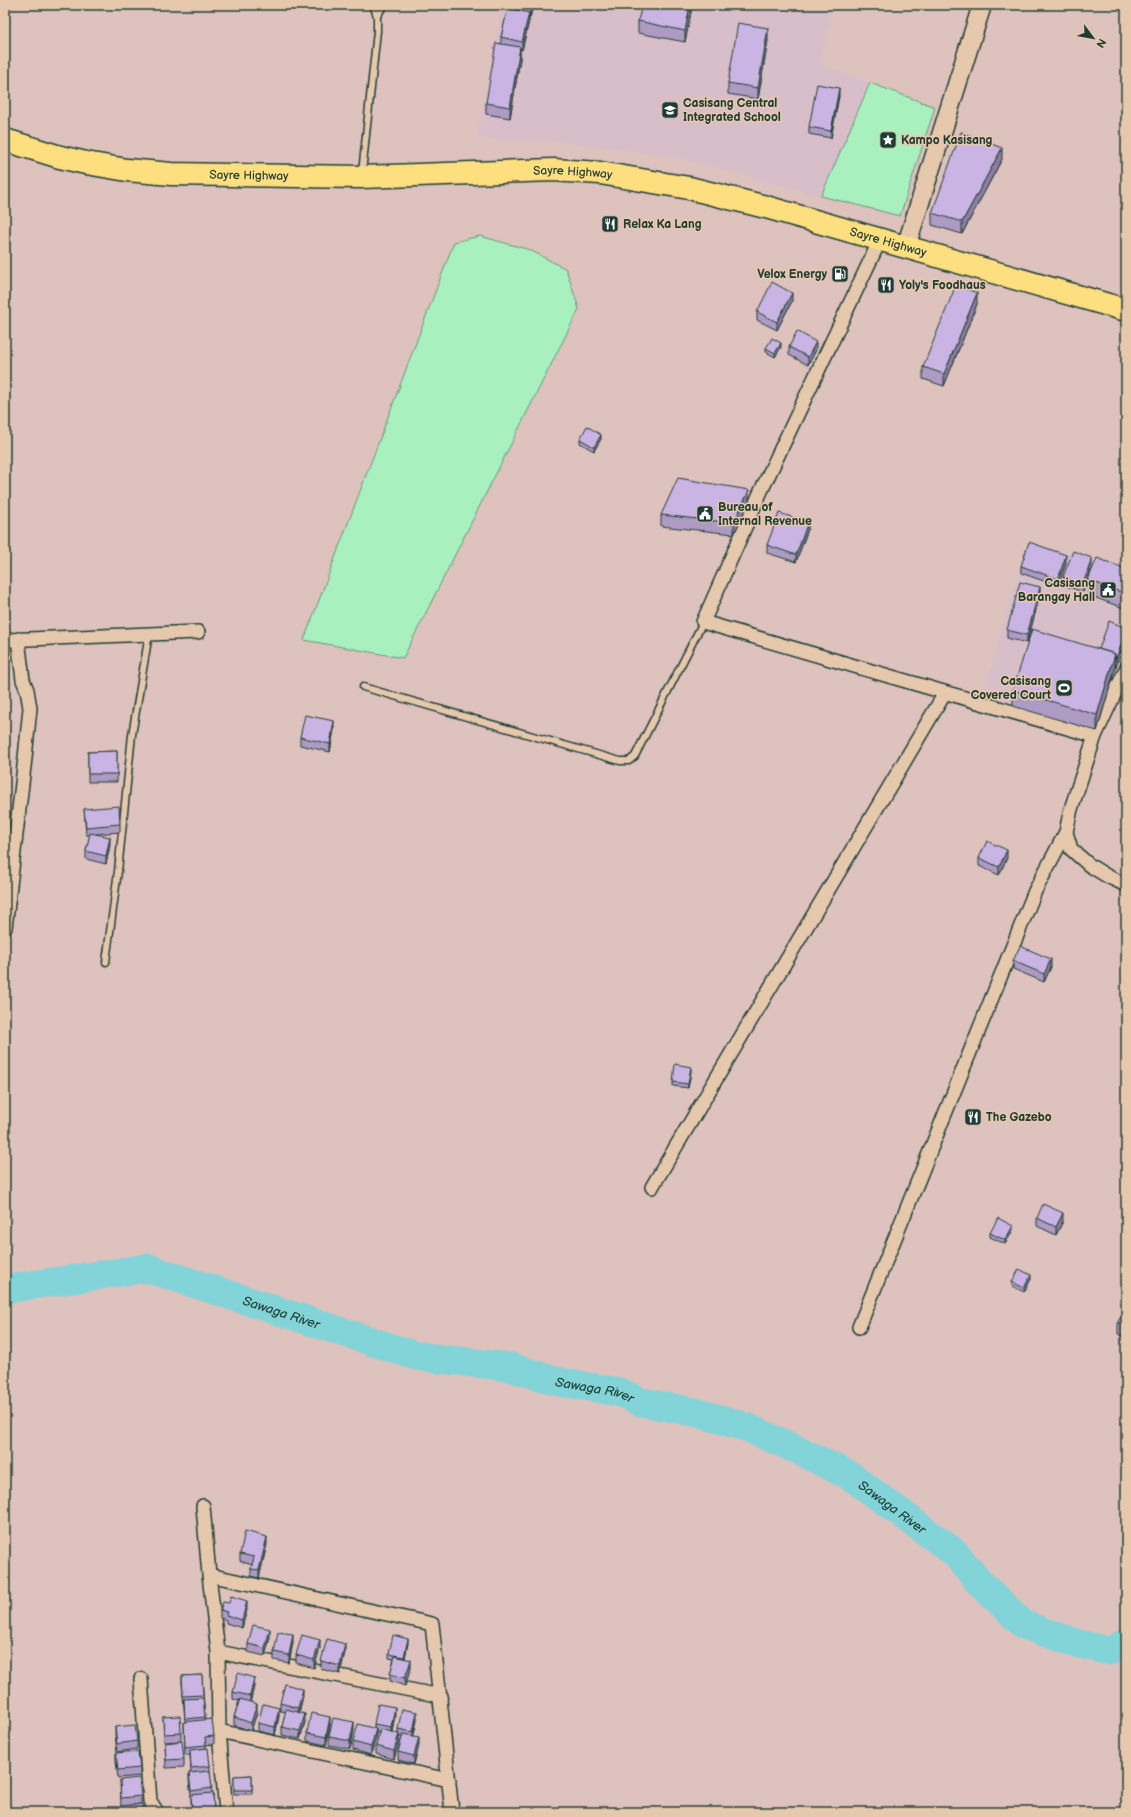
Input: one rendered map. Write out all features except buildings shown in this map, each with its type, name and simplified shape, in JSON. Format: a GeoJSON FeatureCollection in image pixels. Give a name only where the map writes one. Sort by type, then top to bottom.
{"type":"FeatureCollection","features":[{"type":"Feature","properties":{"kind":"highway","name":"Sayre Highway"},"geometry":{"type":"LineString","coordinates":[[5,140],[60,157],[127,170],[171,174],[361,177],[553,170],[600,173],[696,190],[766,207],[1126,310]]}},
{"type":"Feature","properties":{"kind":"street"},"geometry":{"type":"LineString","coordinates":[[906,247],[982,5]]}},
{"type":"Feature","properties":{"kind":"street"},"geometry":{"type":"LineString","coordinates":[[880,240],[761,491],[703,622],[1095,736]]}},
{"type":"Feature","properties":{"kind":"street"},"geometry":{"type":"LineString","coordinates":[[5,928],[26,758],[30,708],[27,690],[11,640],[198,632]]}},
{"type":"Feature","properties":{"kind":"street"},"geometry":{"type":"LineString","coordinates":[[859,1327],[1035,891],[1066,832],[1070,809],[1095,736],[1126,669]]}},
{"type":"Feature","properties":{"kind":"street"},"geometry":{"type":"LineString","coordinates":[[652,1187],[945,693]]}},
{"type":"Feature","properties":{"kind":"street"},"geometry":{"type":"LineString","coordinates":[[1066,832],[1071,848],[1089,865],[1126,885]]}},
{"type":"Feature","properties":{"kind":"street"},"geometry":{"type":"LineString","coordinates":[[204,1506],[209,1575],[218,1652],[219,1731],[226,1812]]}},
{"type":"Feature","properties":{"kind":"street"},"geometry":{"type":"LineString","coordinates":[[209,1575],[432,1624],[441,1696],[452,1812]]}},
{"type":"Feature","properties":{"kind":"street"},"geometry":{"type":"LineString","coordinates":[[218,1652],[441,1696]]}},
{"type":"Feature","properties":{"kind":"street"},"geometry":{"type":"LineString","coordinates":[[141,1679],[150,1801],[157,1812]]}},
{"type":"Feature","properties":{"kind":"street"},"geometry":{"type":"LineString","coordinates":[[219,1731],[449,1780]]}},
{"type":"Feature","properties":{"kind":"lane"},"geometry":{"type":"LineString","coordinates":[[361,177],[377,31],[377,16],[373,5]]}},
{"type":"Feature","properties":{"kind":"lane"},"geometry":{"type":"LineString","coordinates":[[377,16],[384,5]]}},
{"type":"Feature","properties":{"kind":"lane"},"geometry":{"type":"LineString","coordinates":[[363,687],[620,761],[629,761],[635,756],[703,622]]}},
{"type":"Feature","properties":{"kind":"lane"},"geometry":{"type":"LineString","coordinates":[[106,962],[118,871],[132,736],[149,634]]}},
{"type":"Feature","properties":{"kind":"shaded area","name":"Casisang Central Integrated School"},"geometry":{"type":"Polygon","coordinates":[[[502,5],[826,5],[832,7],[820,64],[870,83],[821,196],[678,157],[555,141],[477,138],[502,5]]]}},
{"type":"Feature","properties":{"kind":"shaded area"},"geometry":{"type":"Polygon","coordinates":[[[1026,546],[1052,548],[1126,569],[1126,661],[1094,736],[982,699],[1026,546]]]}},
{"type":"Feature","properties":{"kind":"green space"},"geometry":{"type":"Polygon","coordinates":[[[870,83],[935,107],[900,216],[821,196],[870,83]]]}},
{"type":"Feature","properties":{"kind":"green space"},"geometry":{"type":"Polygon","coordinates":[[[480,236],[530,250],[566,269],[579,309],[403,658],[304,640],[454,242],[480,236]]]}},
{"type":"Feature","properties":{"kind":"waterway","name":"Sawaga River"},"geometry":{"type":"LineString","coordinates":[[5,1289],[147,1268],[416,1356],[510,1367],[560,1382],[619,1392],[641,1402],[699,1413],[746,1427],[800,1451],[852,1477],[955,1553],[979,1582],[1024,1625],[1079,1644],[1109,1651],[1126,1643]]}},
{"type":"Feature","properties":{"kind":"place","name":"Casisang Central Integrated School"},"geometry":{"type":"Point","coordinates":[670,110]}},
{"type":"Feature","properties":{"kind":"place","name":"Kampo Kasisang"},"geometry":{"type":"Point","coordinates":[888,140]}},
{"type":"Feature","properties":{"kind":"place","name":"Relax Ka Lang"},"geometry":{"type":"Point","coordinates":[610,224]}},
{"type":"Feature","properties":{"kind":"place","name":"Velox Energy"},"geometry":{"type":"Point","coordinates":[840,274]}},
{"type":"Feature","properties":{"kind":"place","name":"Yoly's Foodhaus"},"geometry":{"type":"Point","coordinates":[886,285]}},
{"type":"Feature","properties":{"kind":"place","name":"Bureau of Internal Revenue"},"geometry":{"type":"Point","coordinates":[705,514]}},
{"type":"Feature","properties":{"kind":"place","name":"Casisang Barangay Hall"},"geometry":{"type":"Point","coordinates":[1108,590]}},
{"type":"Feature","properties":{"kind":"place","name":"Casisang Covered Court"},"geometry":{"type":"Point","coordinates":[1064,688]}},
{"type":"Feature","properties":{"kind":"place","name":"The Gazebo"},"geometry":{"type":"Point","coordinates":[973,1117]}}]}
